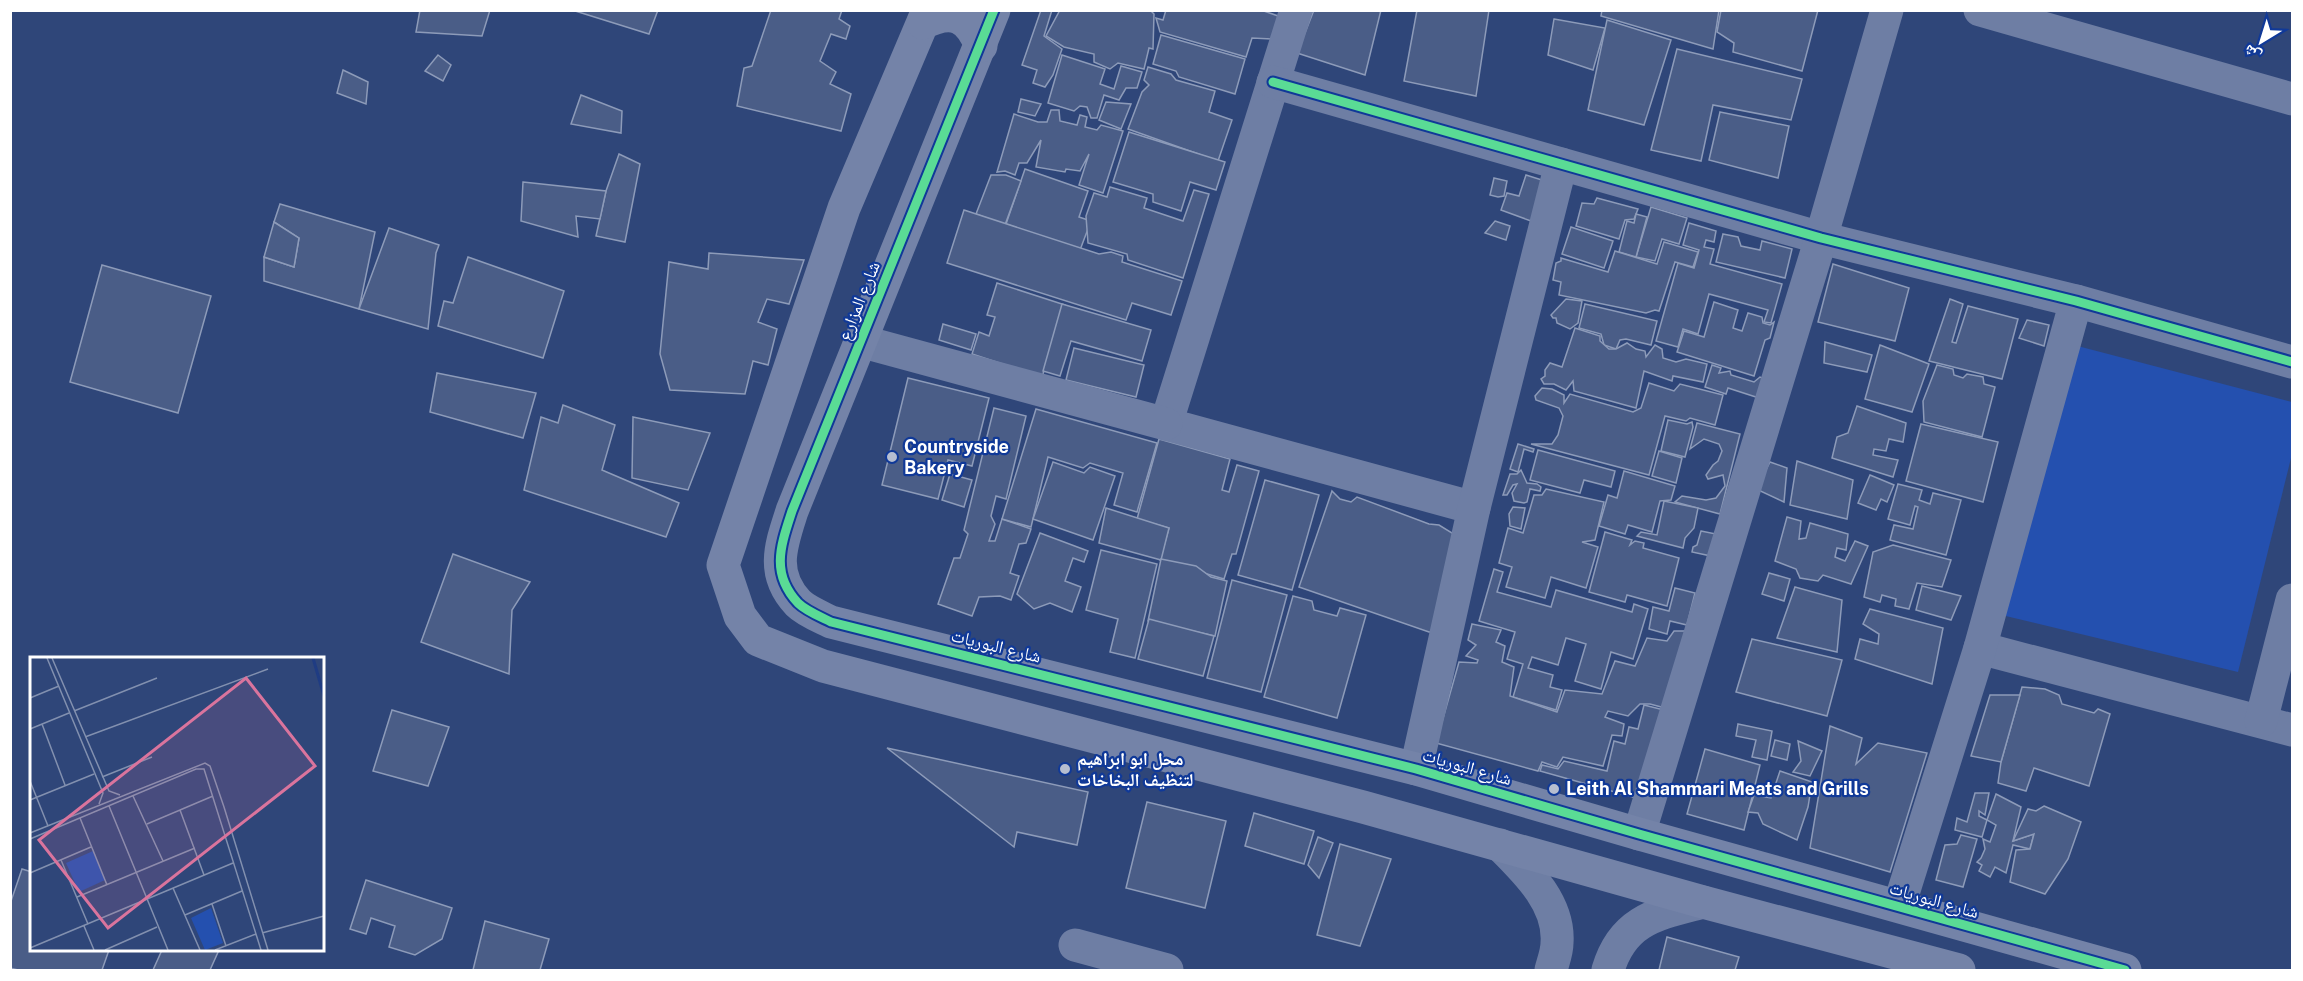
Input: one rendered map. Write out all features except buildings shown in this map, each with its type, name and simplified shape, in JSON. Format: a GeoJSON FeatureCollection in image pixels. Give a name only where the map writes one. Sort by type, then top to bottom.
{"type":"FeatureCollection","features":[{"type":"Feature","properties":{"kind":"street","name":"شارع المزارع"},"geometry":{"type":"LineString","coordinates":[[799,604],[780,576],[780,546],[994,10]]}},
{"type":"Feature","properties":{"kind":"street"},"geometry":{"type":"LineString","coordinates":[[1166,424],[1296,10]]}},
{"type":"Feature","properties":{"kind":"street"},"geometry":{"type":"LineString","coordinates":[[1639,834],[1821,237],[1887,10]]}},
{"type":"Feature","properties":{"kind":"street"},"geometry":{"type":"LineString","coordinates":[[1980,10],[2292,99]]}},
{"type":"Feature","properties":{"kind":"street"},"geometry":{"type":"LineString","coordinates":[[981,46],[973,28],[958,17],[940,15],[925,17],[844,208],[723,565],[740,616],[758,640],[823,666],[1142,749],[1959,970]]}},
{"type":"Feature","properties":{"kind":"street"},"geometry":{"type":"LineString","coordinates":[[1273,82],[1821,237],[2076,301],[2292,362]]}},
{"type":"Feature","properties":{"kind":"street"},"geometry":{"type":"LineString","coordinates":[[1416,769],[1473,508],[1561,164]]}},
{"type":"Feature","properties":{"kind":"street"},"geometry":{"type":"LineString","coordinates":[[1899,906],[1980,648],[2076,301]]}},
{"type":"Feature","properties":{"kind":"street"},"geometry":{"type":"LineString","coordinates":[[860,341],[1473,508]]}},
{"type":"Feature","properties":{"kind":"street"},"geometry":{"type":"LineString","coordinates":[[2261,721],[2292,600]]}},
{"type":"Feature","properties":{"kind":"street","name":"شارع البوريات"},"geometry":{"type":"LineString","coordinates":[[799,604],[831,622],[1416,769],[2125,970]]}},
{"type":"Feature","properties":{"kind":"street"},"geometry":{"type":"LineString","coordinates":[[1980,648],[2292,730]]}},
{"type":"Feature","properties":{"kind":"street"},"geometry":{"type":"LineString","coordinates":[[1039,723],[1048,713],[1052,700],[1050,686],[1043,675]]}},
{"type":"Feature","properties":{"kind":"street"},"geometry":{"type":"LineString","coordinates":[[1142,749],[1131,738],[1128,723],[1134,709],[1147,700]]}},
{"type":"Feature","properties":{"kind":"street"},"geometry":{"type":"LineString","coordinates":[[1500,845],[1525,869],[1542,892],[1554,916],[1557,942],[1551,970]]}},
{"type":"Feature","properties":{"kind":"street"},"geometry":{"type":"LineString","coordinates":[[1608,970],[1611,958],[1627,935],[1639,924],[1652,915],[1703,902]]}},
{"type":"Feature","properties":{"kind":"street"},"geometry":{"type":"LineString","coordinates":[[1075,945],[1167,970]]}},
{"type":"Feature","properties":{"kind":"shaded area"},"geometry":{"type":"Polygon","coordinates":[[[2066,343],[2292,402],[2292,454],[2238,672],[1989,612],[2066,343]]]}},
{"type":"Feature","properties":{"kind":"cycle path"},"geometry":{"type":"LineString","coordinates":[[994,10],[788,523],[780,558],[781,570],[789,592],[801,606],[831,622],[1416,769],[2125,970]]}},
{"type":"Feature","properties":{"kind":"cycle path"},"geometry":{"type":"LineString","coordinates":[[1273,82],[1821,238],[2076,301],[2292,362]]}},
{"type":"Feature","properties":{"kind":"place","name":"Countryside Bakery"},"geometry":{"type":"Point","coordinates":[892,457]}},
{"type":"Feature","properties":{"kind":"place","name":"محل ابو ابراهيم لتنظيف البخاخات"},"geometry":{"type":"Point","coordinates":[1065,769]}},
{"type":"Feature","properties":{"kind":"place","name":"Leith Al Shammari Meats and Grills"},"geometry":{"type":"Point","coordinates":[1554,789]}}]}
